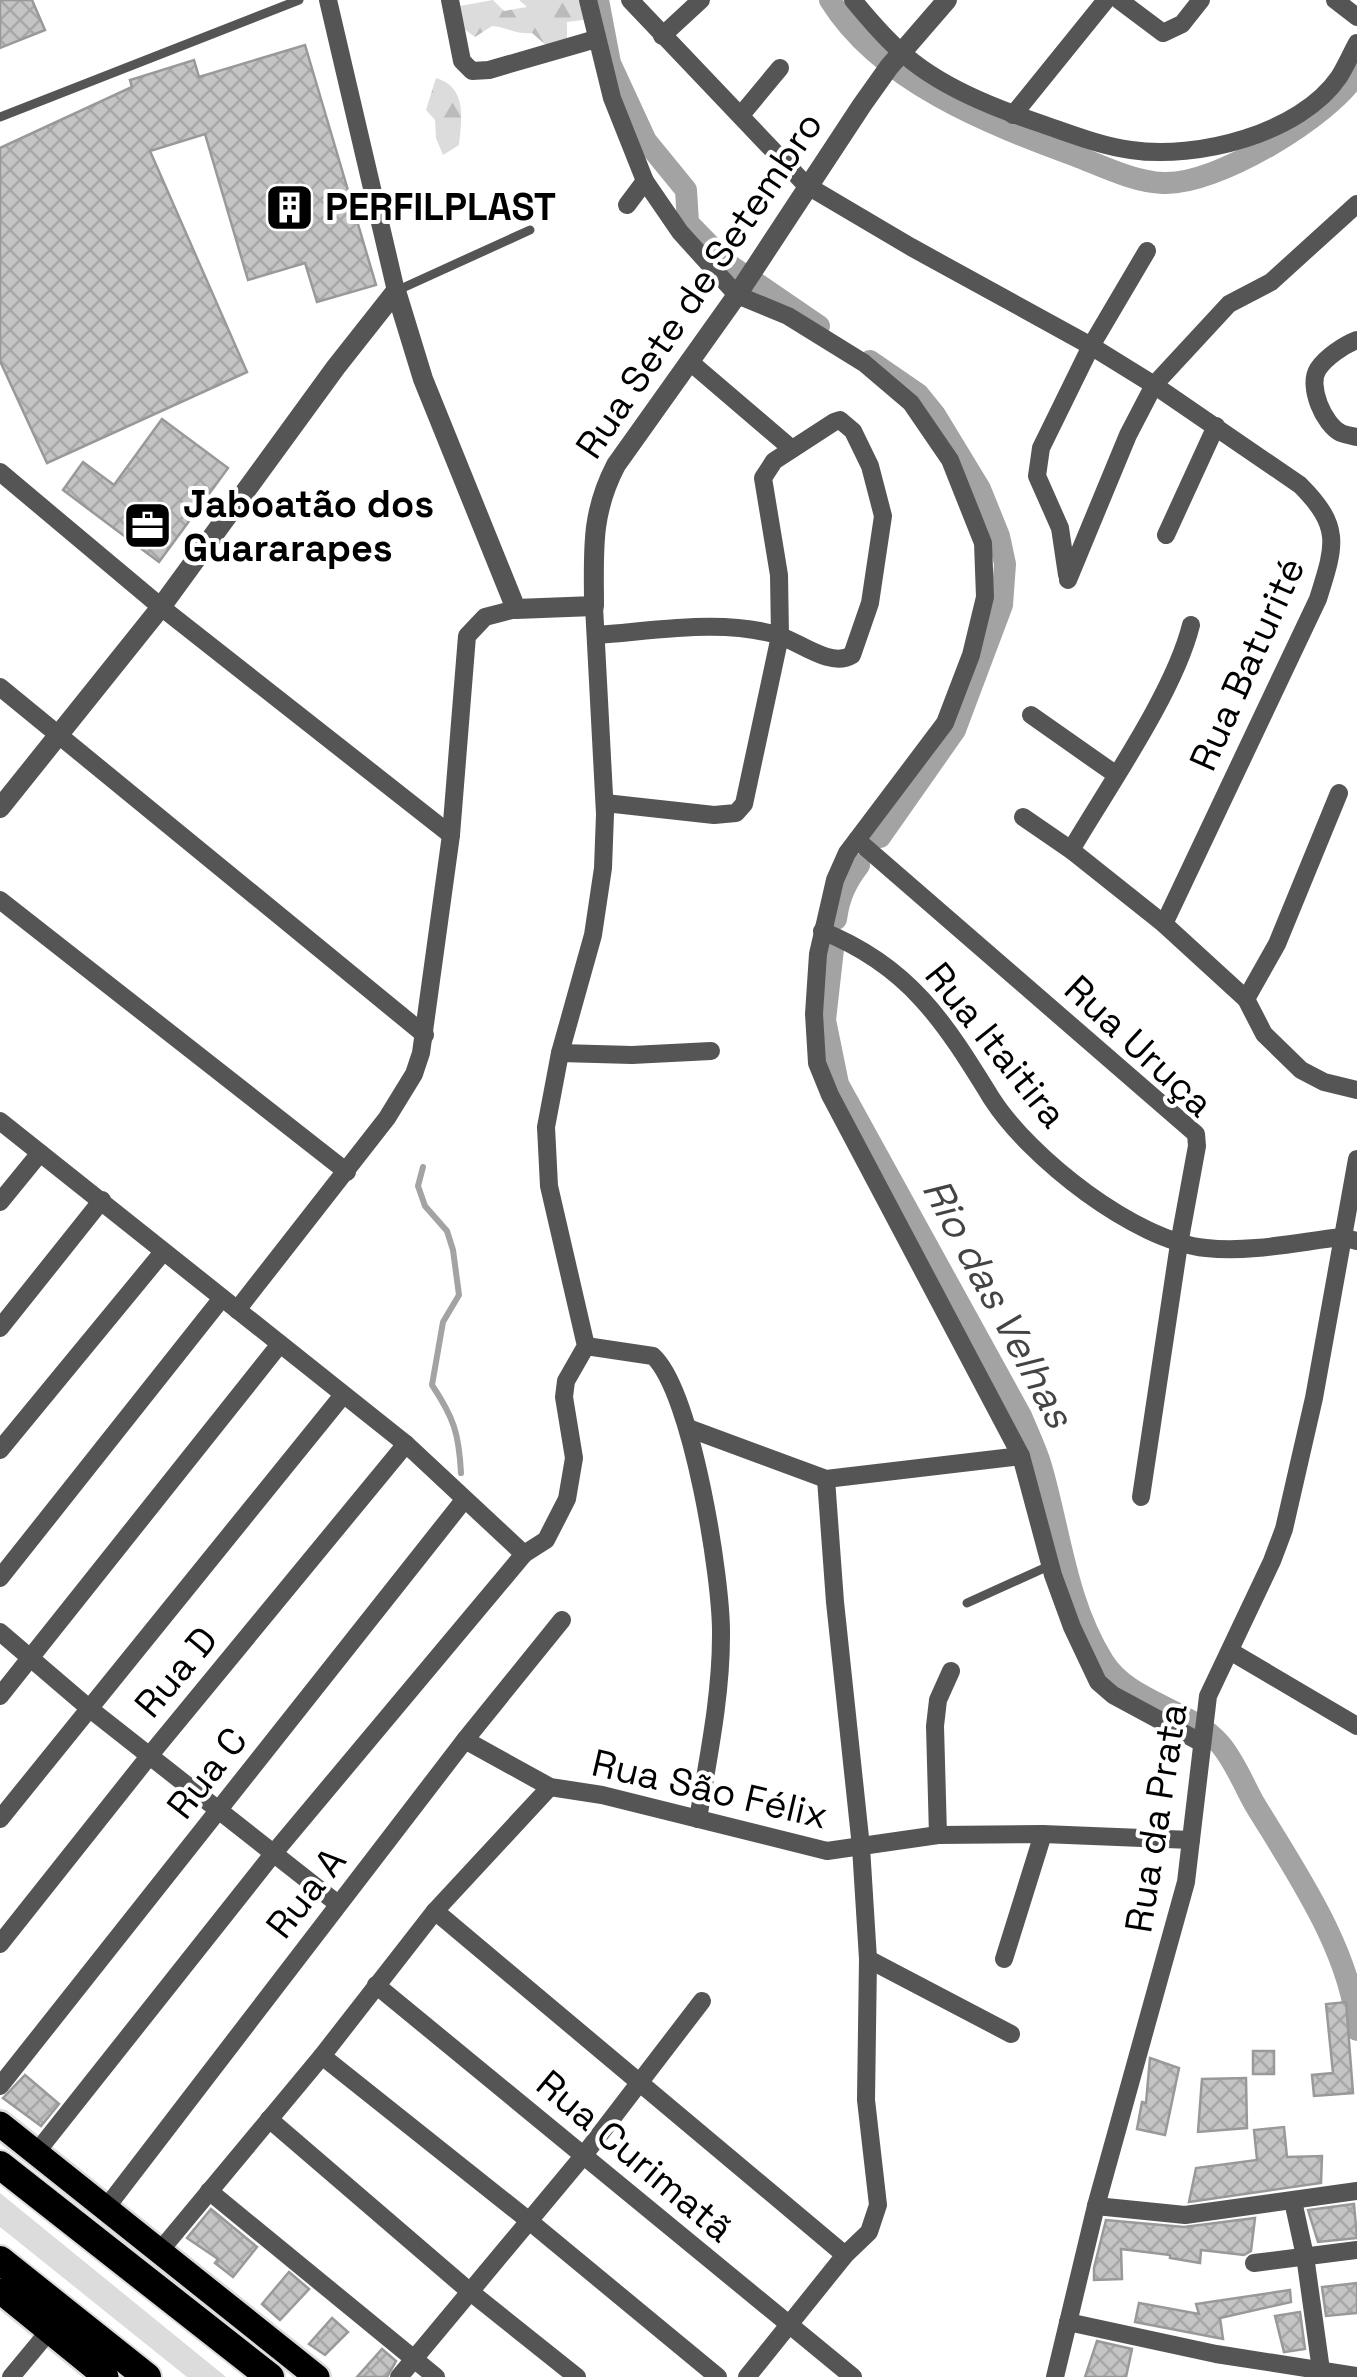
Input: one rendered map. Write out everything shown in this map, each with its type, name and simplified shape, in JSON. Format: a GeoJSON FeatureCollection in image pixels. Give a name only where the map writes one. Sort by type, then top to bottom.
{"type":"FeatureCollection","features":[{"type":"Feature","properties":{"kind":"highway"},"geometry":{"type":"LineString","coordinates":[[0,2165],[270,2377]]}},
{"type":"Feature","properties":{"kind":"highway"},"geometry":{"type":"LineString","coordinates":[[0,2260],[147,2377]]}},
{"type":"Feature","properties":{"kind":"main road"},"geometry":{"type":"LineString","coordinates":[[0,2124],[317,2377]]}},
{"type":"Feature","properties":{"kind":"main road"},"geometry":{"type":"LineString","coordinates":[[0,2291],[106,2377]]}},
{"type":"Feature","properties":{"kind":"street"},"geometry":{"type":"LineString","coordinates":[[328,0],[396,290],[423,379],[516,608]]}},
{"type":"Feature","properties":{"kind":"street"},"geometry":{"type":"LineString","coordinates":[[450,0],[462,61],[468,70],[489,70],[596,39]]}},
{"type":"Feature","properties":{"kind":"street"},"geometry":{"type":"LineString","coordinates":[[588,0],[612,98],[645,181],[680,232],[740,290],[864,363],[911,403],[950,460],[984,544],[984,598],[957,695],[939,732],[846,853],[835,880],[831,935],[814,1014],[818,1063],[830,1095],[1021,1456],[1072,1628],[1098,1682],[1113,1695],[1203,1735]]}},
{"type":"Feature","properties":{"kind":"street","name":"Rua Baturité"},"geometry":{"type":"LineString","coordinates":[[630,0],[806,184],[911,247],[1092,346],[1216,426],[1300,485],[1320,505],[1332,528],[1318,599],[1164,924]]}},
{"type":"Feature","properties":{"kind":"street"},"geometry":{"type":"LineString","coordinates":[[662,36],[701,0]]}},
{"type":"Feature","properties":{"kind":"street"},"geometry":{"type":"LineString","coordinates":[[853,0],[895,60],[1013,114],[1131,150],[1175,152],[1231,144],[1302,112],[1339,78],[1357,42]]}},
{"type":"Feature","properties":{"kind":"street","name":"Rua Sete de Setembro"},"geometry":{"type":"LineString","coordinates":[[586,1346],[555,1215],[546,1158],[548,1113],[560,1053],[593,935],[603,868],[605,803],[594,606],[595,524],[602,493],[616,465],[740,290],[806,184],[895,60],[947,0]]}},
{"type":"Feature","properties":{"kind":"street"},"geometry":{"type":"LineString","coordinates":[[1013,114],[1106,0]]}},
{"type":"Feature","properties":{"kind":"street"},"geometry":{"type":"LineString","coordinates":[[1119,0],[1163,33],[1182,24],[1202,0]]}},
{"type":"Feature","properties":{"kind":"street"},"geometry":{"type":"LineString","coordinates":[[1335,0],[1357,16]]}},
{"type":"Feature","properties":{"kind":"street"},"geometry":{"type":"LineString","coordinates":[[741,115],[780,68]]}},
{"type":"Feature","properties":{"kind":"street"},"geometry":{"type":"LineString","coordinates":[[627,205],[645,181]]}},
{"type":"Feature","properties":{"kind":"street"},"geometry":{"type":"LineString","coordinates":[[1148,251],[1092,346],[1041,448],[1037,476],[1060,528],[1068,580],[1128,435],[1154,385],[1229,304],[1271,282],[1357,204]]}},
{"type":"Feature","properties":{"kind":"street"},"geometry":{"type":"LineString","coordinates":[[0,808],[162,607],[396,290]]}},
{"type":"Feature","properties":{"kind":"street"},"geometry":{"type":"LineString","coordinates":[[1349,435],[1331,426],[1314,380],[1317,370],[1329,358],[1357,340]]}},
{"type":"Feature","properties":{"kind":"street"},"geometry":{"type":"LineString","coordinates":[[690,361],[792,449]]}},
{"type":"Feature","properties":{"kind":"street"},"geometry":{"type":"LineString","coordinates":[[596,634],[730,629],[780,636],[831,658],[846,659],[855,648],[870,603],[881,544],[881,500],[853,431],[844,422],[834,422],[774,461],[763,478],[779,576],[780,636],[749,792],[736,813],[714,815],[605,803]]}},
{"type":"Feature","properties":{"kind":"street"},"geometry":{"type":"LineString","coordinates":[[1166,535],[1216,426]]}},
{"type":"Feature","properties":{"kind":"street"},"geometry":{"type":"LineString","coordinates":[[0,472],[162,607],[451,835]]}},
{"type":"Feature","properties":{"kind":"street"},"geometry":{"type":"LineString","coordinates":[[0,1578],[230,1304],[348,1172],[406,1087],[422,1053],[425,1035],[451,835],[467,636],[485,616],[516,608],[594,606]]}},
{"type":"Feature","properties":{"kind":"street"},"geometry":{"type":"LineString","coordinates":[[1071,850],[1173,672],[1191,624]]}},
{"type":"Feature","properties":{"kind":"street"},"geometry":{"type":"LineString","coordinates":[[0,687],[425,1035]]}},
{"type":"Feature","properties":{"kind":"street"},"geometry":{"type":"LineString","coordinates":[[1031,714],[1116,774]]}},
{"type":"Feature","properties":{"kind":"street"},"geometry":{"type":"LineString","coordinates":[[1246,999],[1277,944],[1339,793]]}},
{"type":"Feature","properties":{"kind":"street"},"geometry":{"type":"LineString","coordinates":[[1023,817],[1164,924],[1246,999],[1264,1034],[1301,1070],[1324,1082],[1357,1090]]}},
{"type":"Feature","properties":{"kind":"street","name":"Rua Uruça"},"geometry":{"type":"LineString","coordinates":[[857,840],[1196,1134],[1141,1497]]}},
{"type":"Feature","properties":{"kind":"street"},"geometry":{"type":"LineString","coordinates":[[0,900],[348,1172]]}},
{"type":"Feature","properties":{"kind":"street","name":"Rua Itaitira"},"geometry":{"type":"LineString","coordinates":[[831,935],[911,984],[947,1026],[995,1103],[1022,1134],[1100,1204],[1179,1244],[1247,1248],[1350,1239]]}},
{"type":"Feature","properties":{"kind":"street"},"geometry":{"type":"LineString","coordinates":[[560,1053],[711,1051]]}},
{"type":"Feature","properties":{"kind":"street"},"geometry":{"type":"LineString","coordinates":[[0,1121],[406,1444],[524,1554]]}},
{"type":"Feature","properties":{"kind":"street"},"geometry":{"type":"LineString","coordinates":[[0,1202],[40,1153]]}},
{"type":"Feature","properties":{"kind":"street","name":"Rua da Prata"},"geometry":{"type":"LineString","coordinates":[[1054,2377],[1096,2206],[1178,1913],[1208,1696],[1284,1529],[1350,1239],[1357,1159]]}},
{"type":"Feature","properties":{"kind":"street"},"geometry":{"type":"LineString","coordinates":[[0,1328],[102,1200]]}},
{"type":"Feature","properties":{"kind":"street"},"geometry":{"type":"LineString","coordinates":[[0,1450],[164,1252]]}},
{"type":"Feature","properties":{"kind":"street"},"geometry":{"type":"LineString","coordinates":[[0,1696],[280,1344]]}},
{"type":"Feature","properties":{"kind":"street"},"geometry":{"type":"LineString","coordinates":[[36,2154],[273,1854],[524,1554],[546,1540],[567,1499],[574,1458],[566,1416],[566,1382],[586,1346],[653,1356],[665,1370],[688,1428],[713,1558],[721,1634],[714,1716],[698,1818]]}},
{"type":"Feature","properties":{"kind":"street"},"geometry":{"type":"LineString","coordinates":[[0,1818],[343,1394]]}},
{"type":"Feature","properties":{"kind":"street"},"geometry":{"type":"LineString","coordinates":[[688,1428],[826,1479],[1021,1456]]}},
{"type":"Feature","properties":{"kind":"street","name":"Rua D"},"geometry":{"type":"LineString","coordinates":[[0,1944],[406,1444]]}},
{"type":"Feature","properties":{"kind":"street"},"geometry":{"type":"LineString","coordinates":[[747,2377],[845,2255],[869,2232],[878,2205],[866,2100],[868,1959],[862,1847],[835,1602],[826,1479]]}},
{"type":"Feature","properties":{"kind":"street","name":"Rua C"},"geometry":{"type":"LineString","coordinates":[[0,2086],[464,1500]]}},
{"type":"Feature","properties":{"kind":"street","name":"Rua A"},"geometry":{"type":"LineString","coordinates":[[106,2208],[465,1740],[562,1620]]}},
{"type":"Feature","properties":{"kind":"street"},"geometry":{"type":"LineString","coordinates":[[0,1632],[90,1709],[338,1904]]}},
{"type":"Feature","properties":{"kind":"street"},"geometry":{"type":"LineString","coordinates":[[1230,1652],[1357,1726]]}},
{"type":"Feature","properties":{"kind":"street"},"geometry":{"type":"LineString","coordinates":[[938,1836],[934,1726],[938,1700],[951,1670]]}},
{"type":"Feature","properties":{"kind":"street","name":"Rua São Félix"},"geometry":{"type":"LineString","coordinates":[[465,1740],[550,1787],[602,1795],[805,1848],[847,1851],[938,1836],[1043,1834],[1191,1840]]}},
{"type":"Feature","properties":{"kind":"street"},"geometry":{"type":"LineString","coordinates":[[160,2252],[322,2056],[435,1911],[550,1787]]}},
{"type":"Feature","properties":{"kind":"street"},"geometry":{"type":"LineString","coordinates":[[1004,1959],[1043,1834]]}},
{"type":"Feature","properties":{"kind":"street"},"geometry":{"type":"LineString","coordinates":[[435,1911],[845,2255]]}},
{"type":"Feature","properties":{"kind":"street"},"geometry":{"type":"LineString","coordinates":[[868,1959],[1011,2034]]}},
{"type":"Feature","properties":{"kind":"street","name":"Rua Curimatã"},"geometry":{"type":"LineString","coordinates":[[376,1985],[853,2377]]}},
{"type":"Feature","properties":{"kind":"street"},"geometry":{"type":"LineString","coordinates":[[399,2377],[584,2155],[702,2001]]}},
{"type":"Feature","properties":{"kind":"street"},"geometry":{"type":"LineString","coordinates":[[322,2056],[718,2377]]}},
{"type":"Feature","properties":{"kind":"street"},"geometry":{"type":"LineString","coordinates":[[269,2119],[468,2290],[577,2377]]}},
{"type":"Feature","properties":{"kind":"street"},"geometry":{"type":"LineString","coordinates":[[209,2191],[436,2377]]}},
{"type":"Feature","properties":{"kind":"street"},"geometry":{"type":"LineString","coordinates":[[1096,2206],[1185,2215],[1357,2191]]}},
{"type":"Feature","properties":{"kind":"street"},"geometry":{"type":"LineString","coordinates":[[1293,2201],[1305,2256],[1320,2370]]}},
{"type":"Feature","properties":{"kind":"street"},"geometry":{"type":"LineString","coordinates":[[1254,2263],[1357,2250]]}},
{"type":"Feature","properties":{"kind":"street"},"geometry":{"type":"LineString","coordinates":[[1068,2322],[1216,2354],[1357,2376]]}},
{"type":"Feature","properties":{"kind":"street"},"geometry":{"type":"LineString","coordinates":[[11,2377],[50,2330]]}},
{"type":"Feature","properties":{"kind":"lane"},"geometry":{"type":"LineString","coordinates":[[0,117],[298,0]]}},
{"type":"Feature","properties":{"kind":"lane"},"geometry":{"type":"LineString","coordinates":[[396,290],[530,230]]}},
{"type":"Feature","properties":{"kind":"lane"},"geometry":{"type":"LineString","coordinates":[[967,1602],[1051,1566]]}},
{"type":"Feature","properties":{"kind":"green space"},"geometry":{"type":"Polygon","coordinates":[[[493,0],[504,11],[527,7],[519,0],[585,0],[591,19],[567,22],[567,41],[548,47],[532,33],[492,26],[475,37],[463,28],[460,6],[493,0]]]}},
{"type":"Feature","properties":{"kind":"green space"},"geometry":{"type":"Polygon","coordinates":[[[436,78],[453,88],[461,114],[459,145],[443,155],[436,138],[435,120],[426,110],[436,78]]]}},
{"type":"Feature","properties":{"kind":"green space"},"geometry":{"type":"Polygon","coordinates":[[[0,2193],[226,2377],[187,2377],[0,2227],[0,2193]]]}},
{"type":"Feature","properties":{"kind":"building"},"geometry":{"type":"Polygon","coordinates":[[[0,0],[32,0],[45,30],[0,48],[0,0]]]}},
{"type":"Feature","properties":{"kind":"building"},"geometry":{"type":"Polygon","coordinates":[[[305,45],[376,285],[317,302],[305,263],[248,280],[205,134],[150,151],[247,372],[47,463],[0,361],[0,148],[132,87],[130,80],[194,60],[199,77],[305,45]]]}},
{"type":"Feature","properties":{"kind":"building","name":"Jaboatão dos Guararapes"},"geometry":{"type":"Polygon","coordinates":[[[162,419],[228,468],[159,562],[63,490],[83,462],[114,485],[162,419]]]}},
{"type":"Feature","properties":{"kind":"building"},"geometry":{"type":"Polygon","coordinates":[[[1346,2002],[1353,2093],[1314,2096],[1312,2075],[1333,2073],[1326,2004],[1346,2002]]]}},
{"type":"Feature","properties":{"kind":"building"},"geometry":{"type":"Polygon","coordinates":[[[1253,2051],[1274,2051],[1274,2074],[1253,2074],[1253,2051]]]}},
{"type":"Feature","properties":{"kind":"building"},"geometry":{"type":"Polygon","coordinates":[[[1150,2058],[1179,2068],[1165,2135],[1137,2129],[1142,2102],[1146,2103],[1150,2058]]]}},
{"type":"Feature","properties":{"kind":"building"},"geometry":{"type":"Polygon","coordinates":[[[25,2075],[59,2104],[41,2126],[3,2098],[25,2075]]]}},
{"type":"Feature","properties":{"kind":"building"},"geometry":{"type":"Polygon","coordinates":[[[1246,2078],[1247,2128],[1198,2132],[1202,2079],[1246,2078]]]}},
{"type":"Feature","properties":{"kind":"building"},"geometry":{"type":"Polygon","coordinates":[[[1284,2127],[1287,2157],[1322,2156],[1321,2183],[1189,2202],[1196,2168],[1257,2160],[1254,2130],[1284,2127]]]}},
{"type":"Feature","properties":{"kind":"building"},"geometry":{"type":"Polygon","coordinates":[[[1354,2204],[1357,2238],[1318,2242],[1308,2210],[1354,2204]]]}},
{"type":"Feature","properties":{"kind":"building"},"geometry":{"type":"Polygon","coordinates":[[[211,2209],[257,2247],[233,2277],[215,2263],[218,2259],[187,2238],[211,2209]]]}},
{"type":"Feature","properties":{"kind":"building"},"geometry":{"type":"Polygon","coordinates":[[[1255,2218],[1251,2251],[1244,2255],[1201,2250],[1200,2263],[1121,2249],[1122,2279],[1094,2280],[1106,2220],[1184,2227],[1255,2218]]]}},
{"type":"Feature","properties":{"kind":"building"},"geometry":{"type":"Polygon","coordinates":[[[289,2272],[309,2289],[280,2320],[262,2304],[289,2272]]]}},
{"type":"Feature","properties":{"kind":"building"},"geometry":{"type":"Polygon","coordinates":[[[1357,2283],[1357,2313],[1326,2316],[1322,2287],[1357,2283]]]}},
{"type":"Feature","properties":{"kind":"building"},"geometry":{"type":"Polygon","coordinates":[[[1290,2290],[1291,2302],[1220,2318],[1223,2339],[1135,2322],[1139,2303],[1199,2314],[1196,2304],[1290,2290]]]}},
{"type":"Feature","properties":{"kind":"building"},"geometry":{"type":"Polygon","coordinates":[[[1300,2312],[1305,2349],[1284,2352],[1275,2316],[1300,2312]]]}},
{"type":"Feature","properties":{"kind":"building"},"geometry":{"type":"Polygon","coordinates":[[[332,2318],[348,2332],[325,2355],[309,2344],[332,2318]]]}},
{"type":"Feature","properties":{"kind":"building"},"geometry":{"type":"Polygon","coordinates":[[[1097,2341],[1132,2349],[1126,2377],[1085,2377],[1097,2341]]]}},
{"type":"Feature","properties":{"kind":"building"},"geometry":{"type":"Polygon","coordinates":[[[382,2349],[396,2361],[387,2377],[357,2377],[382,2349]]]}},
{"type":"Feature","properties":{"kind":"waterway","name":"Rio das Velhas"},"geometry":{"type":"LineString","coordinates":[[598,0],[610,63],[646,141],[686,190],[688,223],[728,264],[819,326]]}},
{"type":"Feature","properties":{"kind":"waterway"},"geometry":{"type":"LineString","coordinates":[[830,0],[878,54],[940,97],[1008,130],[1118,173],[1152,182],[1185,181],[1269,146],[1323,109],[1357,73]]}},
{"type":"Feature","properties":{"kind":"waterway","name":"Rio das Velhas"},"geometry":{"type":"LineString","coordinates":[[870,361],[918,394],[935,415],[980,489],[999,536],[1005,564],[1002,605],[955,730],[880,837]]}},
{"type":"Feature","properties":{"kind":"waterway","name":"Rio das Velhas"},"geometry":{"type":"LineString","coordinates":[[836,919],[844,890],[859,865]]}},
{"type":"Feature","properties":{"kind":"waterway","name":"Rio das Velhas"},"geometry":{"type":"LineString","coordinates":[[834,940],[825,1020],[838,1084],[1021,1416],[1041,1466],[1072,1591],[1090,1638],[1103,1661],[1128,1687],[1192,1722],[1225,1750],[1333,1941],[1353,2001],[1357,2030]]}},
{"type":"Feature","properties":{"kind":"waterway"},"geometry":{"type":"LineString","coordinates":[[423,1167],[418,1186],[425,1206],[447,1231],[459,1295],[443,1322],[432,1385],[454,1427],[461,1473]]}},
{"type":"Feature","properties":{"kind":"place","name":"PERFILPLAST"},"geometry":{"type":"Point","coordinates":[290,207]}},
{"type":"Feature","properties":{"kind":"place","name":"Jaboatão dos Guararapes"},"geometry":{"type":"Point","coordinates":[148,526]}}]}
